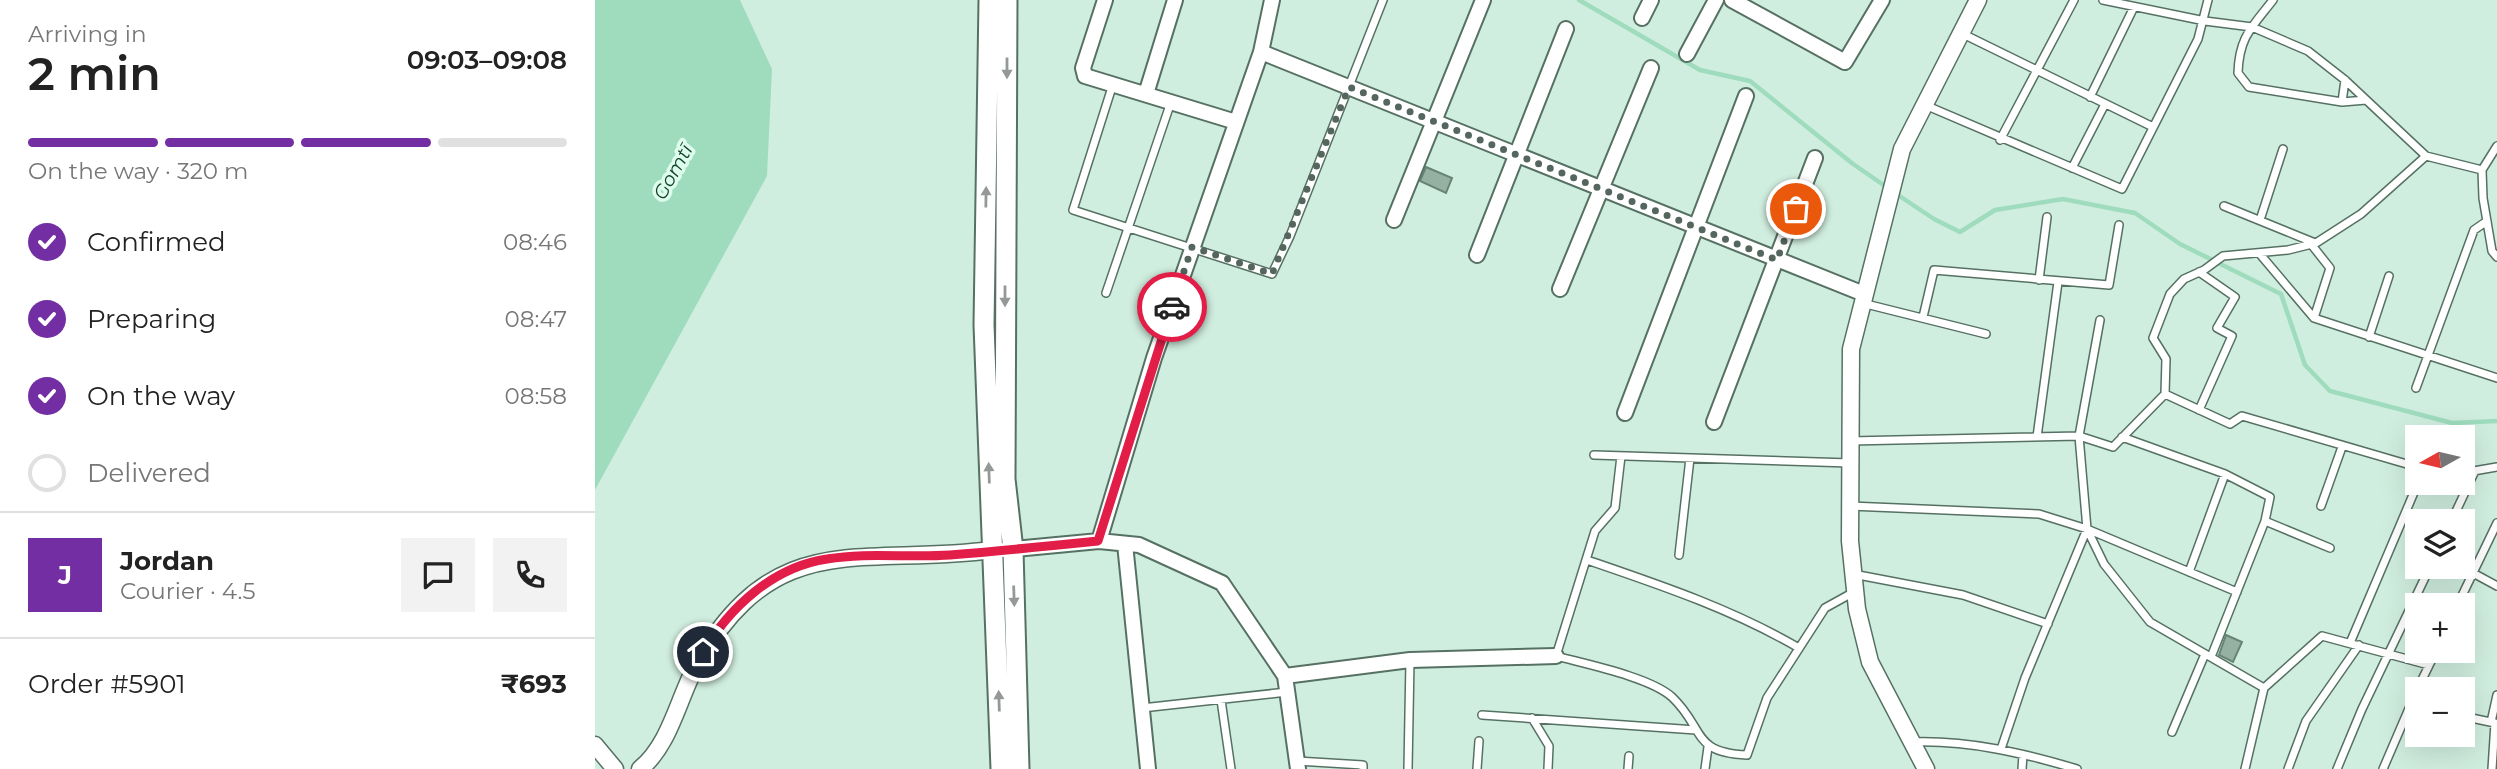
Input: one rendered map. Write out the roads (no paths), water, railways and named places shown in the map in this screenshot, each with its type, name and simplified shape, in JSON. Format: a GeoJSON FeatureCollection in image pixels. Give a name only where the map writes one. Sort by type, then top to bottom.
{"type":"FeatureCollection","features":[{"type":"Feature","properties":{"kind":"main road"},"geometry":{"type":"LineString","coordinates":[[989,0],[984,325],[1000,769]]}},
{"type":"Feature","properties":{"kind":"main road"},"geometry":{"type":"LineString","coordinates":[[1007,0],[1005,479],[1013,550],[1019,769]]}},
{"type":"Feature","properties":{"kind":"street"},"geometry":{"type":"LineString","coordinates":[[1105,0],[1083,73],[1236,122]]}},
{"type":"Feature","properties":{"kind":"street"},"geometry":{"type":"LineString","coordinates":[[1146,93],[1175,0]]}},
{"type":"Feature","properties":{"kind":"street"},"geometry":{"type":"LineString","coordinates":[[1098,541],[1154,358],[1261,51],[1272,0]]}},
{"type":"Feature","properties":{"kind":"street"},"geometry":{"type":"LineString","coordinates":[[1394,220],[1483,0]]}},
{"type":"Feature","properties":{"kind":"street"},"geometry":{"type":"LineString","coordinates":[[1642,18],[1651,0]]}},
{"type":"Feature","properties":{"kind":"street"},"geometry":{"type":"LineString","coordinates":[[1687,54],[1716,0]]}},
{"type":"Feature","properties":{"kind":"street"},"geometry":{"type":"LineString","coordinates":[[1732,0],[1845,62],[1882,0]]}},
{"type":"Feature","properties":{"kind":"street"},"geometry":{"type":"LineString","coordinates":[[1926,769],[1870,662],[1855,592],[1850,506],[1851,349],[1902,149],[1978,0]]}},
{"type":"Feature","properties":{"kind":"street"},"geometry":{"type":"LineString","coordinates":[[1477,255],[1566,29]]}},
{"type":"Feature","properties":{"kind":"street"},"geometry":{"type":"LineString","coordinates":[[1261,51],[1696,226],[1863,298]]}},
{"type":"Feature","properties":{"kind":"street"},"geometry":{"type":"LineString","coordinates":[[1560,289],[1651,68]]}},
{"type":"Feature","properties":{"kind":"street"},"geometry":{"type":"LineString","coordinates":[[1625,413],[1746,96]]}},
{"type":"Feature","properties":{"kind":"street"},"geometry":{"type":"LineString","coordinates":[[1714,422],[1815,158]]}},
{"type":"Feature","properties":{"kind":"street"},"geometry":{"type":"LineString","coordinates":[[640,769],[650,761],[690,676],[717,629],[750,596],[778,576],[828,559],[949,555],[1098,541],[1139,545],[1222,583],[1285,676],[1298,765]]}},
{"type":"Feature","properties":{"kind":"street"},"geometry":{"type":"LineString","coordinates":[[1125,544],[1148,769]]}},
{"type":"Feature","properties":{"kind":"street"},"geometry":{"type":"LineString","coordinates":[[1285,676],[1410,660],[1556,656]]}},
{"type":"Feature","properties":{"kind":"street"},"geometry":{"type":"LineString","coordinates":[[595,745],[615,769]]}},
{"type":"Feature","properties":{"kind":"lane"},"geometry":{"type":"LineString","coordinates":[[1114,84],[1073,210],[1272,274],[1383,0]]}},
{"type":"Feature","properties":{"kind":"lane"},"geometry":{"type":"LineString","coordinates":[[2000,140],[2074,0]]}},
{"type":"Feature","properties":{"kind":"lane"},"geometry":{"type":"LineString","coordinates":[[2103,0],[2205,21],[2252,27],[2308,51],[2345,80],[2425,156],[2482,170]]}},
{"type":"Feature","properties":{"kind":"lane"},"geometry":{"type":"LineString","coordinates":[[1924,105],[2000,140],[2122,189],[2205,21],[2208,0]]}},
{"type":"Feature","properties":{"kind":"lane"},"geometry":{"type":"LineString","coordinates":[[2273,0],[2252,27],[2239,50],[2238,73],[2249,87],[2342,102],[2366,100]]}},
{"type":"Feature","properties":{"kind":"lane"},"geometry":{"type":"LineString","coordinates":[[2090,97],[2134,7]]}},
{"type":"Feature","properties":{"kind":"lane"},"geometry":{"type":"LineString","coordinates":[[1961,33],[2153,127]]}},
{"type":"Feature","properties":{"kind":"lane"},"geometry":{"type":"LineString","coordinates":[[2342,102],[2345,80]]}},
{"type":"Feature","properties":{"kind":"lane"},"geometry":{"type":"LineString","coordinates":[[1106,293],[1172,102]]}},
{"type":"Feature","properties":{"kind":"lane"},"geometry":{"type":"LineString","coordinates":[[2072,168],[2105,104]]}},
{"type":"Feature","properties":{"kind":"lane"},"geometry":{"type":"LineString","coordinates":[[2497,146],[2482,170],[2492,251],[2497,257]]}},
{"type":"Feature","properties":{"kind":"lane"},"geometry":{"type":"LineString","coordinates":[[2260,220],[2283,149]]}},
{"type":"Feature","properties":{"kind":"lane"},"geometry":{"type":"LineString","coordinates":[[1850,441],[2079,436],[2113,447],[2165,394],[2166,359],[2153,338],[2170,294],[2184,279],[2202,271],[2223,256],[2313,244],[2361,214],[2425,156]]}},
{"type":"Feature","properties":{"kind":"lane"},"geometry":{"type":"LineString","coordinates":[[2224,206],[2313,244],[2330,268],[2314,318]]}},
{"type":"Feature","properties":{"kind":"lane"},"geometry":{"type":"LineString","coordinates":[[2039,280],[2047,217]]}},
{"type":"Feature","properties":{"kind":"lane"},"geometry":{"type":"LineString","coordinates":[[2416,388],[2474,230],[2487,221]]}},
{"type":"Feature","properties":{"kind":"lane"},"geometry":{"type":"LineString","coordinates":[[1923,317],[1934,270],[2109,285],[2119,225]]}},
{"type":"Feature","properties":{"kind":"lane"},"geometry":{"type":"LineString","coordinates":[[2259,253],[2314,318],[2497,378]]}},
{"type":"Feature","properties":{"kind":"lane"},"geometry":{"type":"LineString","coordinates":[[2199,410],[2232,336],[2217,328],[2235,297],[2202,271]]}},
{"type":"Feature","properties":{"kind":"lane"},"geometry":{"type":"LineString","coordinates":[[2369,337],[2389,276]]}},
{"type":"Feature","properties":{"kind":"lane"},"geometry":{"type":"LineString","coordinates":[[2036,437],[2058,282]]}},
{"type":"Feature","properties":{"kind":"lane"},"geometry":{"type":"LineString","coordinates":[[1863,298],[1986,334]]}},
{"type":"Feature","properties":{"kind":"lane"},"geometry":{"type":"LineString","coordinates":[[2100,320],[2079,436],[2087,529],[2104,564],[2150,622],[2264,688]]}},
{"type":"Feature","properties":{"kind":"lane"},"geometry":{"type":"LineString","coordinates":[[2165,394],[2230,424],[2242,416],[2405,464]]}},
{"type":"Feature","properties":{"kind":"lane"},"geometry":{"type":"LineString","coordinates":[[2122,437],[2225,474],[2270,497],[2265,521],[2237,592],[2172,732]]}},
{"type":"Feature","properties":{"kind":"lane"},"geometry":{"type":"LineString","coordinates":[[2321,506],[2342,447]]}},
{"type":"Feature","properties":{"kind":"lane"},"geometry":{"type":"LineString","coordinates":[[1594,456],[1850,463]]}},
{"type":"Feature","properties":{"kind":"lane"},"geometry":{"type":"LineString","coordinates":[[1621,456],[1615,508],[1595,531],[1556,656],[1618,672],[1671,696],[1708,747],[1723,754],[1747,755],[1767,698],[1825,608],[1855,592]]}},
{"type":"Feature","properties":{"kind":"lane"},"geometry":{"type":"LineString","coordinates":[[1679,555],[1690,458]]}},
{"type":"Feature","properties":{"kind":"lane"},"geometry":{"type":"LineString","coordinates":[[2475,473],[2497,467]]}},
{"type":"Feature","properties":{"kind":"lane"},"geometry":{"type":"LineString","coordinates":[[2189,572],[2225,474]]}},
{"type":"Feature","properties":{"kind":"lane"},"geometry":{"type":"LineString","coordinates":[[2350,643],[2413,495]]}},
{"type":"Feature","properties":{"kind":"lane"},"geometry":{"type":"LineString","coordinates":[[1850,506],[2039,514],[2087,529],[2237,592]]}},
{"type":"Feature","properties":{"kind":"lane"},"geometry":{"type":"LineString","coordinates":[[2265,521],[2330,548]]}},
{"type":"Feature","properties":{"kind":"lane"},"geometry":{"type":"LineString","coordinates":[[2475,569],[2497,523]]}},
{"type":"Feature","properties":{"kind":"lane"},"geometry":{"type":"LineString","coordinates":[[2001,749],[2087,529]]}},
{"type":"Feature","properties":{"kind":"lane"},"geometry":{"type":"LineString","coordinates":[[1587,560],[1688,594],[1758,624],[1799,648]]}},
{"type":"Feature","properties":{"kind":"lane"},"geometry":{"type":"LineString","coordinates":[[1853,574],[1963,595],[2048,624]]}},
{"type":"Feature","properties":{"kind":"lane"},"geometry":{"type":"LineString","coordinates":[[2475,574],[2497,586]]}},
{"type":"Feature","properties":{"kind":"lane"},"geometry":{"type":"LineString","coordinates":[[2337,769],[2424,579]]}},
{"type":"Feature","properties":{"kind":"lane"},"geometry":{"type":"LineString","coordinates":[[2245,769],[2264,688],[2322,636],[2390,652],[2429,665],[2423,677]]}},
{"type":"Feature","properties":{"kind":"lane"},"geometry":{"type":"LineString","coordinates":[[2288,769],[2306,721],[2359,645]]}},
{"type":"Feature","properties":{"kind":"lane"},"geometry":{"type":"LineString","coordinates":[[1408,769],[1410,660]]}},
{"type":"Feature","properties":{"kind":"lane"},"geometry":{"type":"LineString","coordinates":[[1142,708],[1287,692]]}},
{"type":"Feature","properties":{"kind":"lane"},"geometry":{"type":"LineString","coordinates":[[2491,722],[2497,695]]}},
{"type":"Feature","properties":{"kind":"lane"},"geometry":{"type":"LineString","coordinates":[[1221,700],[1231,769]]}},
{"type":"Feature","properties":{"kind":"lane"},"geometry":{"type":"LineString","coordinates":[[1482,715],[1696,730]]}},
{"type":"Feature","properties":{"kind":"lane"},"geometry":{"type":"LineString","coordinates":[[1532,718],[1549,746],[1548,769]]}},
{"type":"Feature","properties":{"kind":"lane"},"geometry":{"type":"LineString","coordinates":[[2475,719],[2495,723],[2492,769]]}},
{"type":"Feature","properties":{"kind":"lane"},"geometry":{"type":"LineString","coordinates":[[2383,769],[2405,722]]}},
{"type":"Feature","properties":{"kind":"lane"},"geometry":{"type":"LineString","coordinates":[[1477,769],[1479,741]]}},
{"type":"Feature","properties":{"kind":"lane"},"geometry":{"type":"LineString","coordinates":[[1912,742],[1940,741],[2001,749],[2077,769]]}},
{"type":"Feature","properties":{"kind":"lane"},"geometry":{"type":"LineString","coordinates":[[1705,769],[1708,747]]}},
{"type":"Feature","properties":{"kind":"lane"},"geometry":{"type":"LineString","coordinates":[[2022,769],[2023,755]]}},
{"type":"Feature","properties":{"kind":"lane"},"geometry":{"type":"LineString","coordinates":[[1628,769],[1629,756]]}},
{"type":"Feature","properties":{"kind":"lane"},"geometry":{"type":"LineString","coordinates":[[1298,765],[1363,765],[1363,769]]}},
{"type":"Feature","properties":{"kind":"water","name":"Gomtī"},"geometry":{"type":"Polygon","coordinates":[[[595,0],[740,0],[772,69],[767,176],[595,490],[595,0]]]}},
{"type":"Feature","properties":{"kind":"waterway"},"geometry":{"type":"LineString","coordinates":[[1579,0],[1700,70],[1750,81],[1853,164],[1888,188]]}},
{"type":"Feature","properties":{"kind":"waterway"},"geometry":{"type":"LineString","coordinates":[[1895,193],[1934,219],[1960,232],[1995,210],[2063,199],[2135,213],[2180,244],[2281,294],[2305,365],[2330,391],[2452,423],[2497,421]]}}]}
